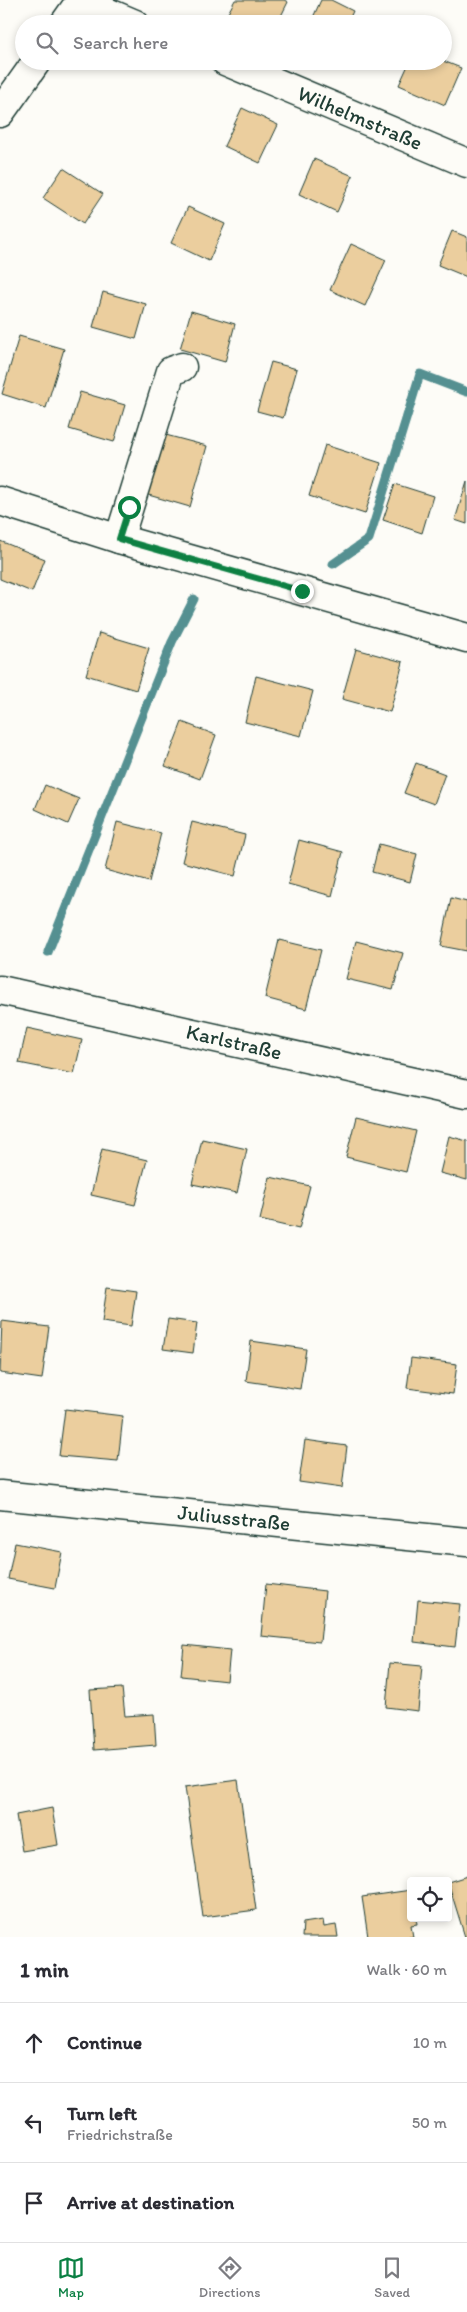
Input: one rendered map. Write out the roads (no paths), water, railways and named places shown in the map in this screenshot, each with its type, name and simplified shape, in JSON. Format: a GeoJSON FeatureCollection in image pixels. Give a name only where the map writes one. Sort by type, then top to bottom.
{"type":"FeatureCollection","features":[{"type":"Feature","properties":{"kind":"street"},"geometry":{"type":"LineString","coordinates":[[71,15],[81,1],[114,15]]}},
{"type":"Feature","properties":{"kind":"street"},"geometry":{"type":"LineString","coordinates":[[0,113],[31,70]]}},
{"type":"Feature","properties":{"kind":"street","name":"Wilhelmstraße"},"geometry":{"type":"LineString","coordinates":[[245,70],[467,163]]}},
{"type":"Feature","properties":{"kind":"street"},"geometry":{"type":"LineString","coordinates":[[119,539],[171,372],[182,367]]}},
{"type":"Feature","properties":{"kind":"street"},"geometry":{"type":"LineString","coordinates":[[0,502],[119,539],[467,638]]}},
{"type":"Feature","properties":{"kind":"street","name":"Karlstraße"},"geometry":{"type":"LineString","coordinates":[[0,990],[467,1094]]}},
{"type":"Feature","properties":{"kind":"street","name":"Juliusstraße"},"geometry":{"type":"LineString","coordinates":[[0,1495],[467,1542]]}},
{"type":"Feature","properties":{"kind":"waterway"},"geometry":{"type":"LineString","coordinates":[[333,564],[369,539],[420,374],[467,392]]}},
{"type":"Feature","properties":{"kind":"waterway"},"geometry":{"type":"LineString","coordinates":[[48,952],[172,642],[194,599]]}}]}
